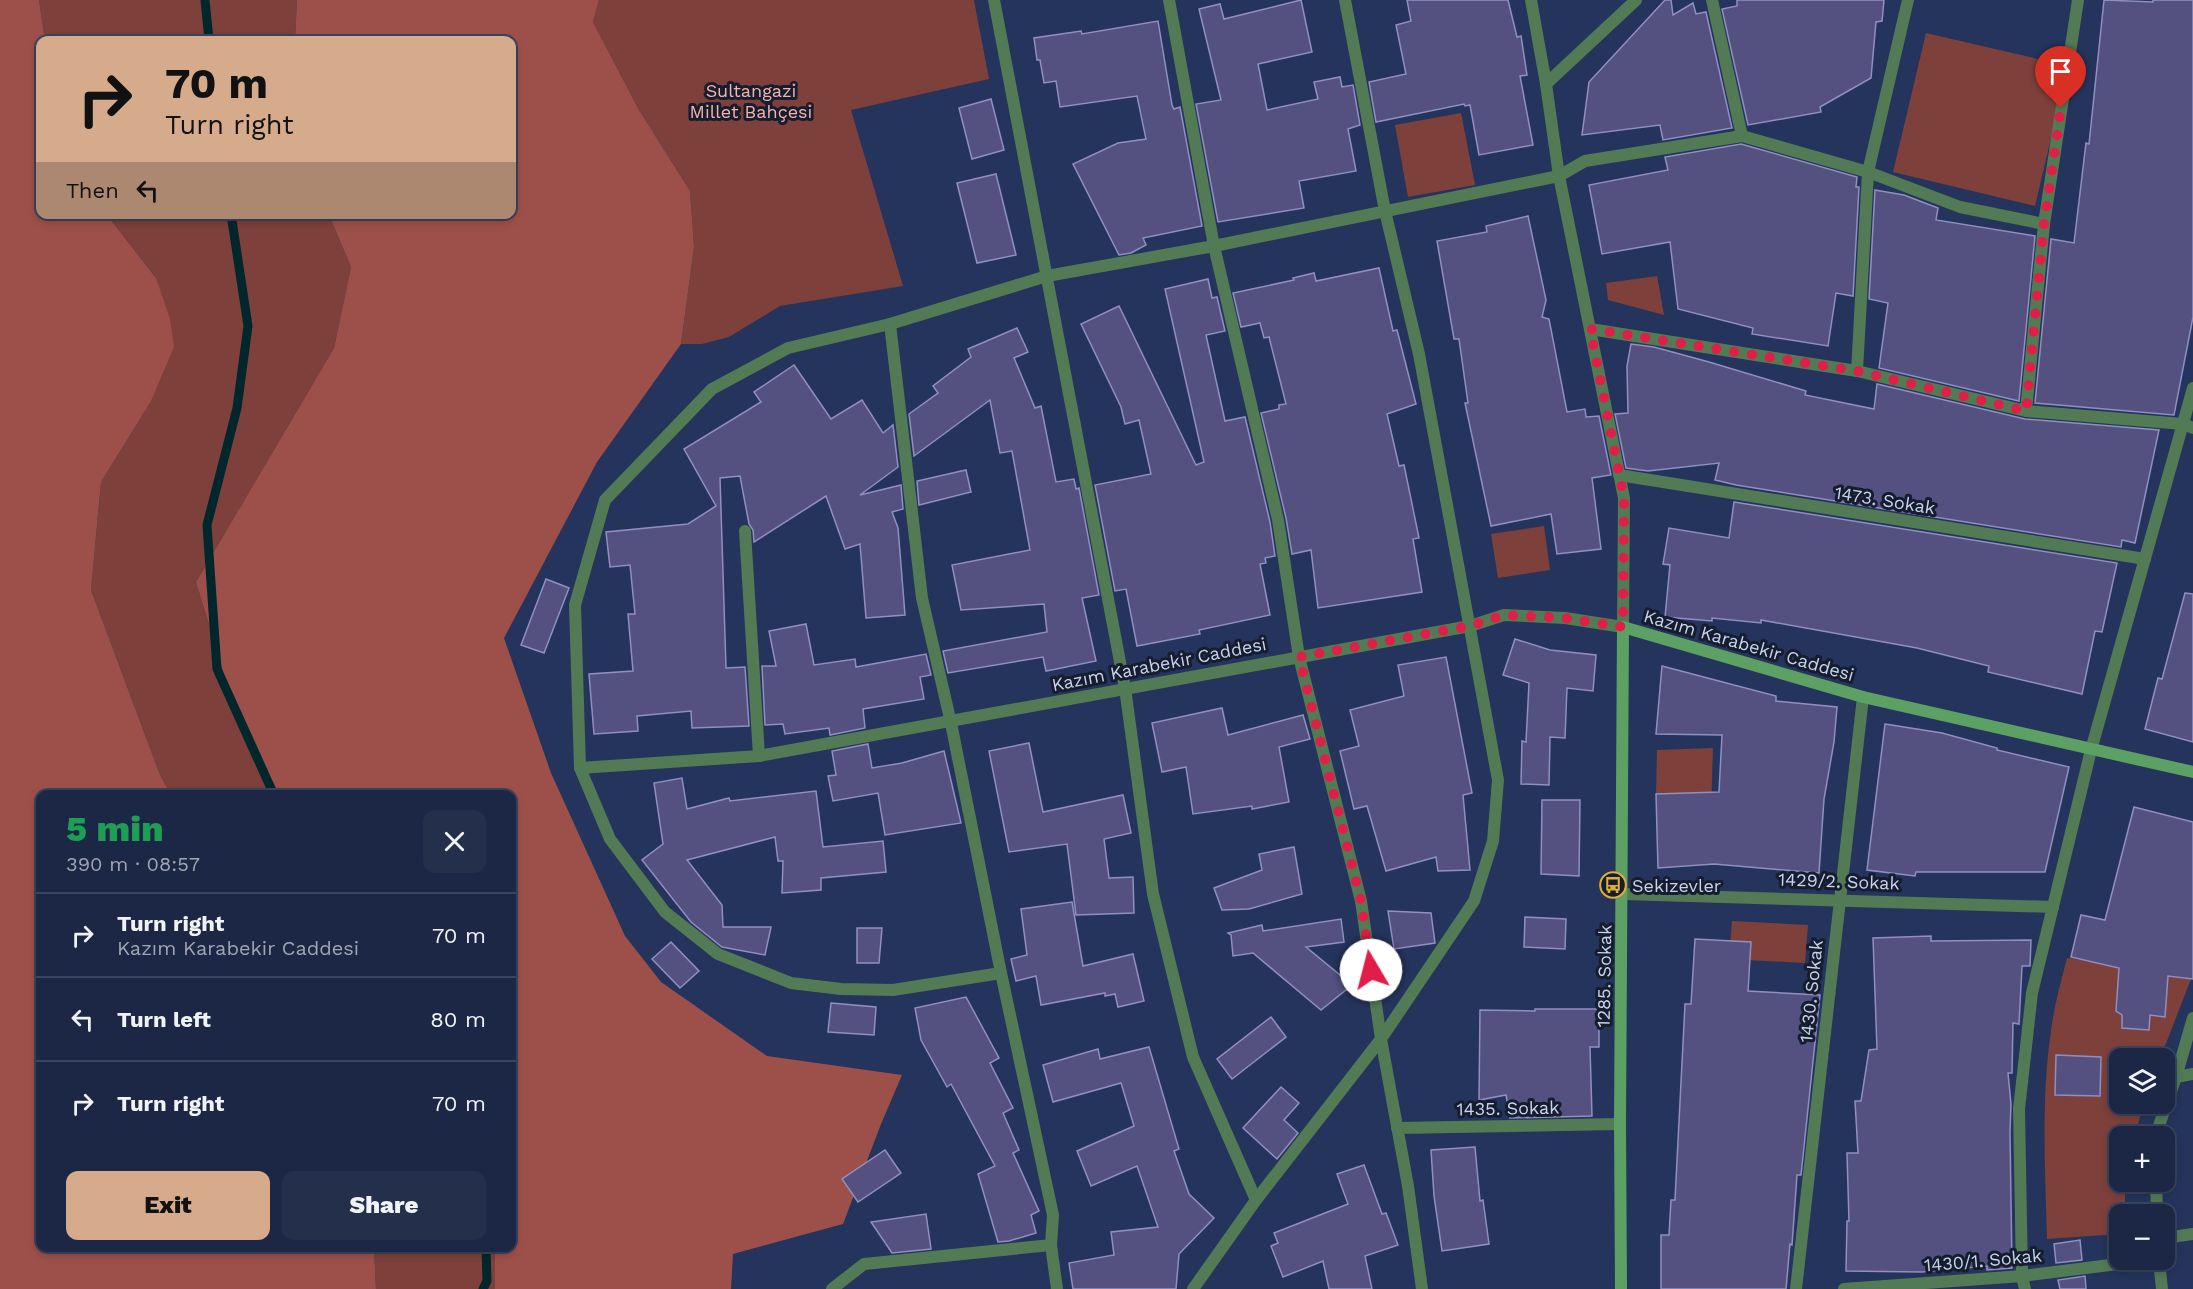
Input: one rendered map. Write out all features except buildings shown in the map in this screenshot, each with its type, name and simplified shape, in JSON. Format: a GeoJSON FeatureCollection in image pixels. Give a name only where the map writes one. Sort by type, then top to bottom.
{"type":"FeatureCollection","features":[{"type":"Feature","properties":{"kind":"street"},"geometry":{"type":"LineString","coordinates":[[994,0],[1125,688],[1153,894],[1193,1057],[1256,1200]]}},
{"type":"Feature","properties":{"kind":"street"},"geometry":{"type":"LineString","coordinates":[[1169,0],[1214,246],[1278,520],[1299,657],[1361,901],[1381,1040],[1408,1186],[1422,1289]]}},
{"type":"Feature","properties":{"kind":"street"},"geometry":{"type":"LineString","coordinates":[[1192,1289],[1256,1200],[1381,1040],[1474,900],[1493,841],[1498,780],[1419,354],[1385,211],[1345,0]]}},
{"type":"Feature","properties":{"kind":"street"},"geometry":{"type":"LineString","coordinates":[[1531,0],[1559,176],[1624,498],[1623,627]]}},
{"type":"Feature","properties":{"kind":"street"},"geometry":{"type":"LineString","coordinates":[[1546,84],[1636,0]]}},
{"type":"Feature","properties":{"kind":"street"},"geometry":{"type":"LineString","coordinates":[[1712,0],[1742,136]]}},
{"type":"Feature","properties":{"kind":"street"},"geometry":{"type":"LineString","coordinates":[[1857,371],[1868,172],[1908,0]]}},
{"type":"Feature","properties":{"kind":"street"},"geometry":{"type":"LineString","coordinates":[[2026,411],[2044,224],[2078,0]]}},
{"type":"Feature","properties":{"kind":"street"},"geometry":{"type":"LineString","coordinates":[[1001,973],[893,990],[841,989],[791,983],[718,954],[665,912],[610,839],[580,768],[575,605],[605,500],[712,389],[788,348],[890,324],[1047,276],[1214,246],[1559,176],[1585,161],[1742,136],[1868,172],[1960,207],[2044,224]]}},
{"type":"Feature","properties":{"kind":"street"},"geometry":{"type":"LineString","coordinates":[[890,324],[922,598],[951,723],[1053,1215],[1051,1245],[1057,1289]]}},
{"type":"Feature","properties":{"kind":"street"},"geometry":{"type":"LineString","coordinates":[[1590,329],[1857,371],[2026,411],[2188,426]]}},
{"type":"Feature","properties":{"kind":"street"},"geometry":{"type":"LineString","coordinates":[[2025,1289],[2022,1276],[2019,1109],[2032,993],[2091,750],[2145,559],[2188,426],[2193,388]]}},
{"type":"Feature","properties":{"kind":"street","name":"1473. Sokak"},"geometry":{"type":"LineString","coordinates":[[1619,475],[2145,559]]}},
{"type":"Feature","properties":{"kind":"street"},"geometry":{"type":"LineString","coordinates":[[745,531],[759,756]]}},
{"type":"Feature","properties":{"kind":"street","name":"Kazım Karabekir Caddesi"},"geometry":{"type":"LineString","coordinates":[[580,768],[759,756],[951,723],[1125,688],[1470,626],[1504,615],[1564,618],[1623,627],[1863,697],[2193,772]]}},
{"type":"Feature","properties":{"kind":"street","name":"1285. Sokak"},"geometry":{"type":"LineString","coordinates":[[1621,1289],[1623,627]]}},
{"type":"Feature","properties":{"kind":"street","name":"1430. Sokak"},"geometry":{"type":"LineString","coordinates":[[1796,1289],[1863,697]]}},
{"type":"Feature","properties":{"kind":"street","name":"1429/2. Sokak"},"geometry":{"type":"LineString","coordinates":[[1623,894],[2053,907]]}},
{"type":"Feature","properties":{"kind":"street"},"geometry":{"type":"LineString","coordinates":[[2160,1126],[2193,1018]]}},
{"type":"Feature","properties":{"kind":"street"},"geometry":{"type":"LineString","coordinates":[[2176,1077],[2193,1074]]}},
{"type":"Feature","properties":{"kind":"street","name":"1435. Sokak"},"geometry":{"type":"LineString","coordinates":[[1397,1128],[1620,1124]]}},
{"type":"Feature","properties":{"kind":"street"},"geometry":{"type":"LineString","coordinates":[[2175,1236],[2193,1234]]}},
{"type":"Feature","properties":{"kind":"street"},"geometry":{"type":"LineString","coordinates":[[832,1289],[864,1264],[1051,1245]]}},
{"type":"Feature","properties":{"kind":"street","name":"1430/1. Sokak"},"geometry":{"type":"LineString","coordinates":[[1844,1289],[2022,1276],[2109,1265]]}},
{"type":"Feature","properties":{"kind":"street"},"geometry":{"type":"LineString","coordinates":[[2160,1270],[2162,1289]]}},
{"type":"Feature","properties":{"kind":"green space"},"geometry":{"type":"Polygon","coordinates":[[[39,0],[297,0],[295,36],[44,36],[39,0]]]}},
{"type":"Feature","properties":{"kind":"green space","name":"Sultangazi Millet Bahçesi"},"geometry":{"type":"Polygon","coordinates":[[[599,0],[974,0],[989,79],[851,110],[903,286],[780,306],[729,337],[702,344],[681,344],[694,247],[690,191],[639,110],[593,22],[599,0]]]}},
{"type":"Feature","properties":{"kind":"green space"},"geometry":{"type":"Polygon","coordinates":[[[1926,33],[2068,66],[2035,206],[1893,172],[1926,33]]]}},
{"type":"Feature","properties":{"kind":"green space"},"geometry":{"type":"Polygon","coordinates":[[[1461,113],[1475,185],[1408,197],[1395,125],[1461,113]]]}},
{"type":"Feature","properties":{"kind":"green space"},"geometry":{"type":"Polygon","coordinates":[[[110,219],[331,219],[351,267],[334,348],[196,582],[238,720],[277,790],[168,790],[160,775],[91,590],[101,482],[150,403],[156,278],[110,219]]]}},
{"type":"Feature","properties":{"kind":"green space"},"geometry":{"type":"Polygon","coordinates":[[[1657,276],[1664,315],[1608,300],[1606,283],[1657,276]]]}},
{"type":"Feature","properties":{"kind":"green space"},"geometry":{"type":"Polygon","coordinates":[[[1544,526],[1550,570],[1498,578],[1491,534],[1544,526]]]}},
{"type":"Feature","properties":{"kind":"green space"},"geometry":{"type":"Polygon","coordinates":[[[1713,748],[1711,810],[1700,793],[1656,794],[1657,750],[1713,748]]]}},
{"type":"Feature","properties":{"kind":"green space"},"geometry":{"type":"Polygon","coordinates":[[[1732,921],[1808,925],[1805,963],[1729,959],[1732,921]]]}},
{"type":"Feature","properties":{"kind":"green space"},"geometry":{"type":"Polygon","coordinates":[[[2067,958],[2193,974],[2164,1048],[2109,1048],[2109,1114],[2141,1114],[2137,1126],[2109,1126],[2109,1192],[2125,1192],[2125,1204],[2109,1204],[2109,1235],[2047,1239],[2046,1082],[2052,1022],[2067,958]]]}},
{"type":"Feature","properties":{"kind":"green space"},"geometry":{"type":"Polygon","coordinates":[[[374,1252],[495,1252],[495,1289],[376,1289],[374,1252]]]}},
{"type":"Feature","properties":{"kind":"shaded area"},"geometry":{"type":"Polygon","coordinates":[[[0,0],[39,0],[44,36],[36,36],[36,219],[110,219],[156,278],[170,319],[174,347],[150,403],[101,482],[91,590],[160,775],[168,790],[36,790],[36,1252],[374,1252],[376,1289],[0,1289],[0,0]]]}},
{"type":"Feature","properties":{"kind":"shaded area"},"geometry":{"type":"Polygon","coordinates":[[[297,0],[599,0],[593,22],[639,110],[690,191],[694,247],[681,344],[597,462],[504,638],[551,773],[625,936],[661,982],[767,1056],[902,1075],[843,1224],[733,1254],[731,1289],[495,1289],[495,1252],[516,1252],[516,790],[277,790],[238,720],[196,582],[334,348],[351,267],[331,219],[516,219],[516,36],[295,36],[297,0]]]}},
{"type":"Feature","properties":{"kind":"waterway"},"geometry":{"type":"LineString","coordinates":[[205,0],[209,36]]}},
{"type":"Feature","properties":{"kind":"waterway"},"geometry":{"type":"LineString","coordinates":[[232,219],[248,326],[237,408],[207,525],[217,669],[272,790]]}},
{"type":"Feature","properties":{"kind":"waterway"},"geometry":{"type":"LineString","coordinates":[[483,1289],[487,1281],[486,1252]]}},
{"type":"Feature","properties":{"kind":"place","name":"Sekizevler"},"geometry":{"type":"Point","coordinates":[1613,885]}},
{"type":"Feature","properties":{"kind":"route"},"geometry":{"type":"LineString","coordinates":[[1371,970],[1361,901],[1299,657],[1470,626],[1504,615],[1564,618],[1623,627],[1624,498],[1590,329],[1857,371],[2026,411],[2044,224],[2061,108]]}}]}
